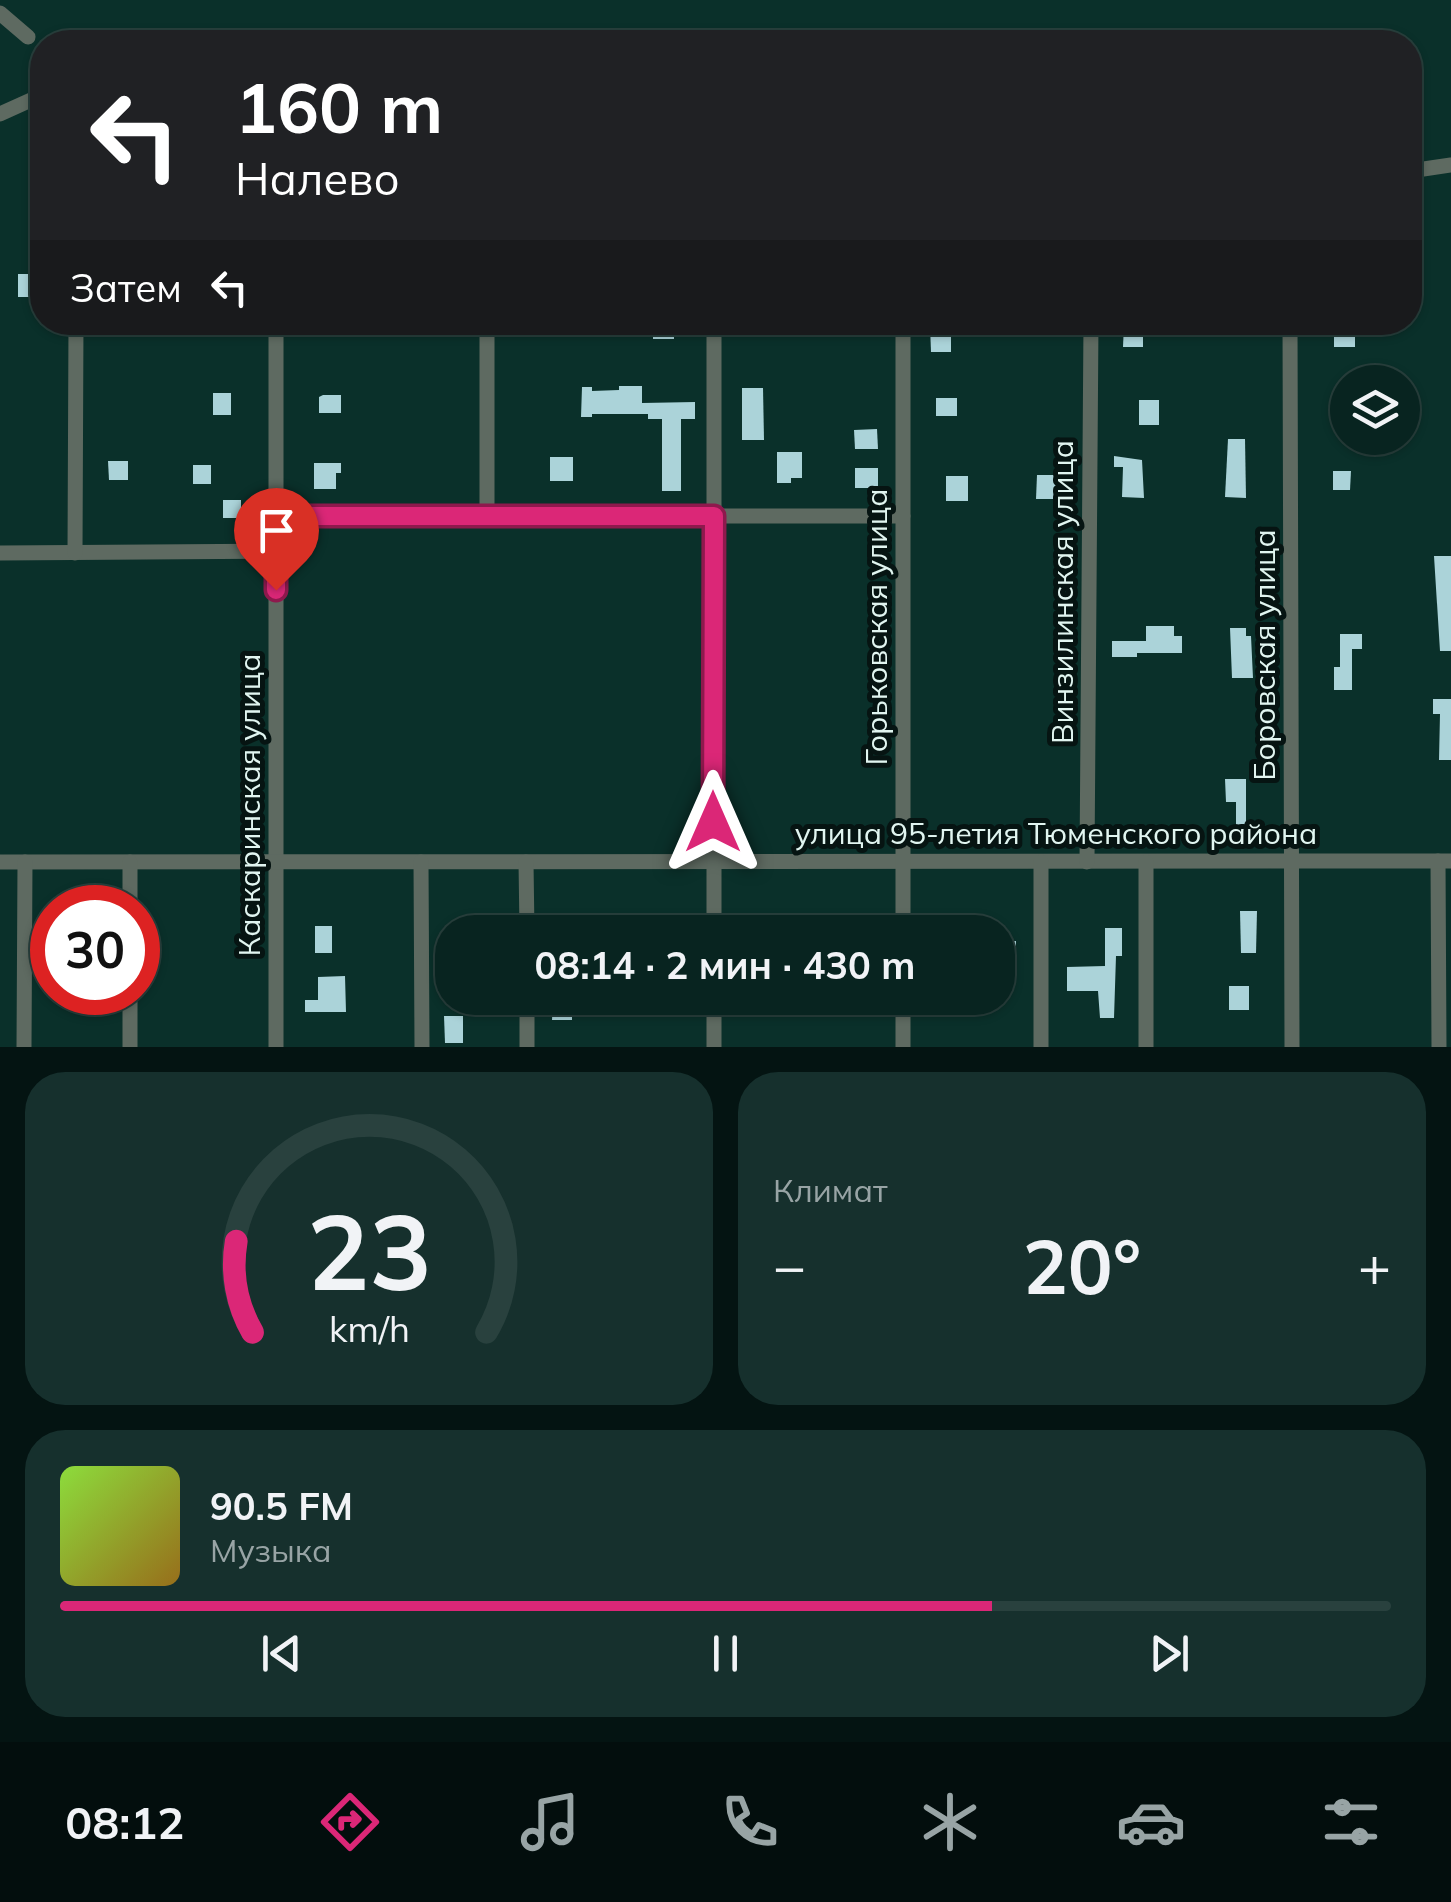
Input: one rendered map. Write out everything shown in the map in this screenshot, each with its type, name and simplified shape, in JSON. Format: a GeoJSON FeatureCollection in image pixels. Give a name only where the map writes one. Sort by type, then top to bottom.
{"type":"FeatureCollection","features":[{"type":"Feature","properties":{"kind":"street"},"geometry":{"type":"LineString","coordinates":[[0,13],[28,37]]}},
{"type":"Feature","properties":{"kind":"street"},"geometry":{"type":"LineString","coordinates":[[0,114],[30,100]]}},
{"type":"Feature","properties":{"kind":"street"},"geometry":{"type":"LineString","coordinates":[[1422,169],[1451,165]]}},
{"type":"Feature","properties":{"kind":"street"},"geometry":{"type":"LineString","coordinates":[[75,552],[76,335]]}},
{"type":"Feature","properties":{"kind":"street","name":"Каскаринская улица"},"geometry":{"type":"LineString","coordinates":[[276,335],[276,1047]]}},
{"type":"Feature","properties":{"kind":"street"},"geometry":{"type":"LineString","coordinates":[[486,516],[487,335]]}},
{"type":"Feature","properties":{"kind":"street"},"geometry":{"type":"LineString","coordinates":[[714,335],[714,915]]}},
{"type":"Feature","properties":{"kind":"street","name":"Горьковская улица"},"geometry":{"type":"LineString","coordinates":[[903,915],[904,335]]}},
{"type":"Feature","properties":{"kind":"street","name":"Винзилинская улица"},"geometry":{"type":"LineString","coordinates":[[1088,862],[1091,335]]}},
{"type":"Feature","properties":{"kind":"street","name":"Боровская улица"},"geometry":{"type":"LineString","coordinates":[[1290,335],[1292,1047]]}},
{"type":"Feature","properties":{"kind":"street"},"geometry":{"type":"LineString","coordinates":[[276,516],[903,516]]}},
{"type":"Feature","properties":{"kind":"street"},"geometry":{"type":"LineString","coordinates":[[0,553],[276,552]]}},
{"type":"Feature","properties":{"kind":"street"},"geometry":{"type":"LineString","coordinates":[[1439,1047],[1444,861]]}},
{"type":"Feature","properties":{"kind":"street","name":"улица 95-летия Тюменского района"},"geometry":{"type":"LineString","coordinates":[[0,862],[1444,861]]}},
{"type":"Feature","properties":{"kind":"street"},"geometry":{"type":"LineString","coordinates":[[24,1047],[25,862]]}},
{"type":"Feature","properties":{"kind":"street"},"geometry":{"type":"LineString","coordinates":[[130,862],[130,885]]}},
{"type":"Feature","properties":{"kind":"street"},"geometry":{"type":"LineString","coordinates":[[421,862],[422,1047]]}},
{"type":"Feature","properties":{"kind":"street"},"geometry":{"type":"LineString","coordinates":[[526,862],[526,915]]}},
{"type":"Feature","properties":{"kind":"street"},"geometry":{"type":"LineString","coordinates":[[1040,862],[1041,1047]]}},
{"type":"Feature","properties":{"kind":"street"},"geometry":{"type":"LineString","coordinates":[[1146,862],[1146,1047]]}},
{"type":"Feature","properties":{"kind":"street"},"geometry":{"type":"LineString","coordinates":[[130,1015],[130,1047]]}},
{"type":"Feature","properties":{"kind":"street"},"geometry":{"type":"LineString","coordinates":[[527,1015],[527,1047]]}},
{"type":"Feature","properties":{"kind":"street"},"geometry":{"type":"LineString","coordinates":[[714,1015],[714,1047]]}},
{"type":"Feature","properties":{"kind":"street"},"geometry":{"type":"LineString","coordinates":[[903,1015],[903,1047]]}},
{"type":"Feature","properties":{"kind":"building"},"geometry":{"type":"Polygon","coordinates":[[[18,274],[30,274],[30,297],[18,297],[18,274]]]}},
{"type":"Feature","properties":{"kind":"building"},"geometry":{"type":"Polygon","coordinates":[[[653,335],[674,335],[674,339],[653,339],[653,335]]]}},
{"type":"Feature","properties":{"kind":"building"},"geometry":{"type":"Polygon","coordinates":[[[930,335],[951,335],[951,352],[931,352],[930,335]]]}},
{"type":"Feature","properties":{"kind":"building"},"geometry":{"type":"Polygon","coordinates":[[[1124,335],[1143,335],[1143,347],[1123,347],[1124,335]]]}},
{"type":"Feature","properties":{"kind":"building"},"geometry":{"type":"Polygon","coordinates":[[[1334,335],[1355,335],[1355,347],[1334,347],[1334,335]]]}},
{"type":"Feature","properties":{"kind":"building"},"geometry":{"type":"Polygon","coordinates":[[[619,386],[642,386],[642,403],[695,402],[695,419],[681,419],[681,491],[662,491],[662,419],[648,419],[648,414],[581,417],[582,387],[592,387],[592,391],[619,390],[619,386]]]}},
{"type":"Feature","properties":{"kind":"building"},"geometry":{"type":"Polygon","coordinates":[[[742,388],[763,388],[764,440],[742,440],[742,388]]]}},
{"type":"Feature","properties":{"kind":"building"},"geometry":{"type":"Polygon","coordinates":[[[213,393],[231,393],[231,415],[213,415],[213,393]]]}},
{"type":"Feature","properties":{"kind":"building"},"geometry":{"type":"Polygon","coordinates":[[[341,395],[341,413],[319,413],[319,397],[341,395]]]}},
{"type":"Feature","properties":{"kind":"building"},"geometry":{"type":"Polygon","coordinates":[[[936,398],[957,398],[957,416],[936,416],[936,398]]]}},
{"type":"Feature","properties":{"kind":"building"},"geometry":{"type":"Polygon","coordinates":[[[1139,400],[1159,400],[1159,425],[1139,425],[1139,400]]]}},
{"type":"Feature","properties":{"kind":"building"},"geometry":{"type":"Polygon","coordinates":[[[877,429],[878,449],[855,449],[854,430],[877,429]]]}},
{"type":"Feature","properties":{"kind":"building"},"geometry":{"type":"Polygon","coordinates":[[[1228,439],[1245,439],[1246,498],[1225,497],[1228,439]]]}},
{"type":"Feature","properties":{"kind":"building"},"geometry":{"type":"Polygon","coordinates":[[[777,452],[802,452],[802,478],[777,483],[777,452]]]}},
{"type":"Feature","properties":{"kind":"building"},"geometry":{"type":"Polygon","coordinates":[[[1114,456],[1142,460],[1144,498],[1122,497],[1123,467],[1114,467],[1114,456]]]}},
{"type":"Feature","properties":{"kind":"building"},"geometry":{"type":"Polygon","coordinates":[[[550,457],[573,457],[573,481],[550,481],[550,457]]]}},
{"type":"Feature","properties":{"kind":"building"},"geometry":{"type":"Polygon","coordinates":[[[108,461],[128,461],[128,480],[109,480],[108,461]]]}},
{"type":"Feature","properties":{"kind":"building"},"geometry":{"type":"Polygon","coordinates":[[[314,463],[341,463],[341,473],[336,473],[336,489],[314,489],[314,463]]]}},
{"type":"Feature","properties":{"kind":"building"},"geometry":{"type":"Polygon","coordinates":[[[193,465],[211,465],[211,484],[193,484],[193,465]]]}},
{"type":"Feature","properties":{"kind":"building"},"geometry":{"type":"Polygon","coordinates":[[[855,468],[878,468],[878,488],[855,488],[855,468]]]}},
{"type":"Feature","properties":{"kind":"building"},"geometry":{"type":"Polygon","coordinates":[[[1333,471],[1351,471],[1350,490],[1333,490],[1333,471]]]}},
{"type":"Feature","properties":{"kind":"building"},"geometry":{"type":"Polygon","coordinates":[[[1037,475],[1056,475],[1056,499],[1036,499],[1037,475]]]}},
{"type":"Feature","properties":{"kind":"building"},"geometry":{"type":"Polygon","coordinates":[[[946,476],[968,476],[968,501],[946,501],[946,476]]]}},
{"type":"Feature","properties":{"kind":"building"},"geometry":{"type":"Polygon","coordinates":[[[223,500],[241,500],[241,518],[223,518],[223,500]]]}},
{"type":"Feature","properties":{"kind":"building"},"geometry":{"type":"Polygon","coordinates":[[[1434,556],[1451,556],[1451,651],[1440,651],[1434,556]]]}},
{"type":"Feature","properties":{"kind":"building"},"geometry":{"type":"Polygon","coordinates":[[[1146,626],[1174,626],[1174,636],[1182,636],[1182,653],[1112,657],[1112,641],[1146,641],[1146,626]]]}},
{"type":"Feature","properties":{"kind":"building"},"geometry":{"type":"Polygon","coordinates":[[[1230,628],[1246,628],[1246,636],[1251,636],[1253,678],[1232,678],[1230,628]]]}},
{"type":"Feature","properties":{"kind":"building"},"geometry":{"type":"Polygon","coordinates":[[[1340,634],[1362,634],[1362,649],[1352,649],[1352,690],[1334,690],[1334,667],[1340,667],[1340,634]]]}},
{"type":"Feature","properties":{"kind":"building"},"geometry":{"type":"Polygon","coordinates":[[[1433,699],[1451,699],[1451,760],[1439,760],[1440,714],[1433,714],[1433,699]]]}},
{"type":"Feature","properties":{"kind":"building"},"geometry":{"type":"Polygon","coordinates":[[[1225,779],[1246,779],[1246,821],[1263,821],[1263,831],[1236,831],[1236,802],[1226,802],[1225,779]]]}},
{"type":"Feature","properties":{"kind":"building"},"geometry":{"type":"Polygon","coordinates":[[[1240,911],[1257,911],[1256,953],[1241,953],[1240,911]]]}},
{"type":"Feature","properties":{"kind":"building"},"geometry":{"type":"Polygon","coordinates":[[[315,926],[332,926],[332,953],[315,953],[315,926]]]}},
{"type":"Feature","properties":{"kind":"building"},"geometry":{"type":"Polygon","coordinates":[[[1105,928],[1122,928],[1122,956],[1116,956],[1114,1018],[1100,1018],[1098,991],[1067,991],[1067,967],[1105,966],[1105,928]]]}},
{"type":"Feature","properties":{"kind":"building"},"geometry":{"type":"Polygon","coordinates":[[[345,976],[346,1012],[305,1012],[305,1000],[318,1000],[318,977],[345,976]]]}},
{"type":"Feature","properties":{"kind":"building"},"geometry":{"type":"Polygon","coordinates":[[[1229,986],[1249,986],[1249,1010],[1229,1010],[1229,986]]]}},
{"type":"Feature","properties":{"kind":"building"},"geometry":{"type":"Polygon","coordinates":[[[552,1015],[572,1015],[572,1020],[552,1020],[552,1015]]]}},
{"type":"Feature","properties":{"kind":"building"},"geometry":{"type":"Polygon","coordinates":[[[444,1016],[463,1016],[463,1043],[445,1043],[444,1016]]]}},
{"type":"Feature","properties":{"kind":"route"},"geometry":{"type":"LineString","coordinates":[[276,590],[276,516],[714,516],[713,822]]}}]}
